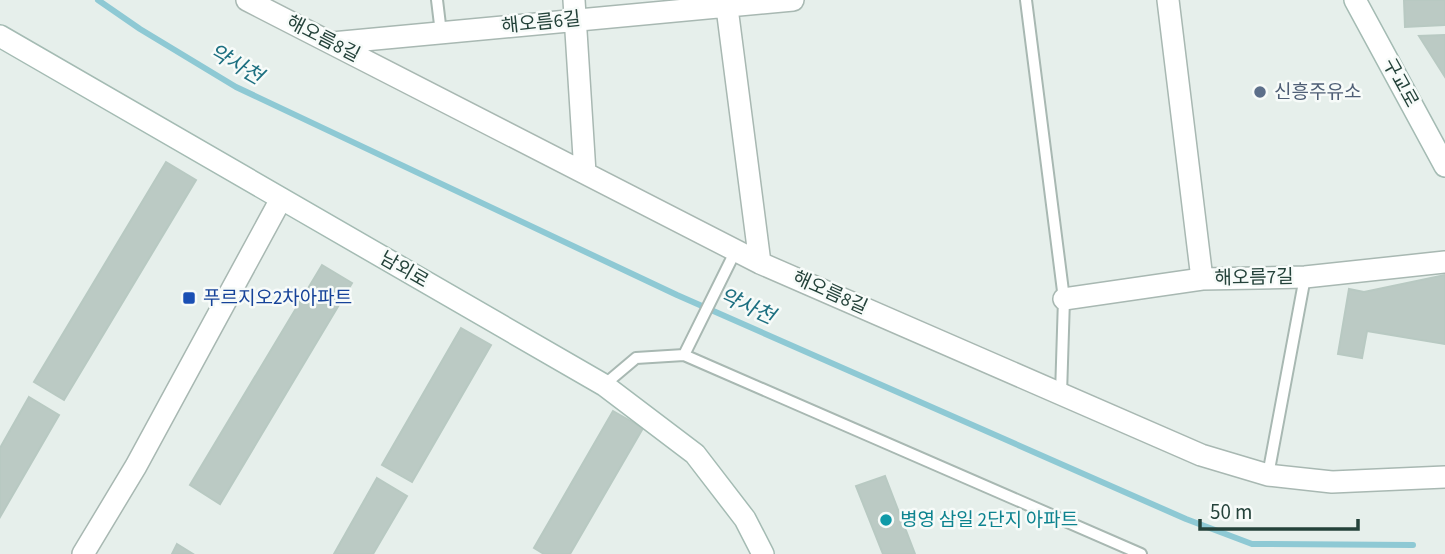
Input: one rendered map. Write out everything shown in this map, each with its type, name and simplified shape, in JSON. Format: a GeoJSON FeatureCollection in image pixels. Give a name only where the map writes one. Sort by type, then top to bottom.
{"type":"FeatureCollection","features":[{"type":"Feature","properties":{"kind":"street","name":"해오름8길"},"geometry":{"type":"LineString","coordinates":[[247,0],[280,9],[332,43],[760,263],[1201,454],[1268,475],[1332,482],[1445,477]]}},
{"type":"Feature","properties":{"kind":"street","name":"해오름6길"},"geometry":{"type":"LineString","coordinates":[[332,43],[441,33],[575,10],[793,0]]}},
{"type":"Feature","properties":{"kind":"street"},"geometry":{"type":"LineString","coordinates":[[1168,0],[1202,279]]}},
{"type":"Feature","properties":{"kind":"street","name":"구교로"},"geometry":{"type":"LineString","coordinates":[[1355,0],[1443,161]]}},
{"type":"Feature","properties":{"kind":"street"},"geometry":{"type":"LineString","coordinates":[[726,3],[760,263]]}},
{"type":"Feature","properties":{"kind":"street"},"geometry":{"type":"LineString","coordinates":[[575,10],[584,173]]}},
{"type":"Feature","properties":{"kind":"street","name":"남외로"},"geometry":{"type":"LineString","coordinates":[[0,36],[604,384],[695,454],[745,519],[763,554]]}},
{"type":"Feature","properties":{"kind":"street"},"geometry":{"type":"LineString","coordinates":[[83,554],[136,466],[281,199]]}},
{"type":"Feature","properties":{"kind":"street","name":"해오름7길"},"geometry":{"type":"LineString","coordinates":[[1064,299],[1202,279],[1305,277],[1445,262]]}},
{"type":"Feature","properties":{"kind":"lane"},"geometry":{"type":"LineString","coordinates":[[437,0],[441,33]]}},
{"type":"Feature","properties":{"kind":"lane"},"geometry":{"type":"LineString","coordinates":[[1026,0],[1064,299],[1061,394]]}},
{"type":"Feature","properties":{"kind":"lane"},"geometry":{"type":"LineString","coordinates":[[684,355],[736,250]]}},
{"type":"Feature","properties":{"kind":"lane"},"geometry":{"type":"LineString","coordinates":[[1268,475],[1305,277]]}},
{"type":"Feature","properties":{"kind":"lane"},"geometry":{"type":"LineString","coordinates":[[604,384],[636,358],[684,355],[1141,554]]}},
{"type":"Feature","properties":{"kind":"building"},"geometry":{"type":"Polygon","coordinates":[[[1404,0],[1445,0],[1445,25],[1405,27],[1404,0]]]}},
{"type":"Feature","properties":{"kind":"building"},"geometry":{"type":"Polygon","coordinates":[[[1445,35],[1445,77],[1419,36],[1445,35]]]}},
{"type":"Feature","properties":{"kind":"building"},"geometry":{"type":"Polygon","coordinates":[[[166,162],[196,180],[64,400],[34,382],[166,162]]]}},
{"type":"Feature","properties":{"kind":"building"},"geometry":{"type":"Polygon","coordinates":[[[322,265],[352,283],[220,504],[190,485],[322,265]]]}},
{"type":"Feature","properties":{"kind":"building"},"geometry":{"type":"Polygon","coordinates":[[[1445,275],[1445,344],[1367,331],[1362,358],[1338,354],[1349,289],[1364,292],[1445,275]]]}},
{"type":"Feature","properties":{"kind":"building"},"geometry":{"type":"Polygon","coordinates":[[[461,328],[491,345],[412,482],[382,465],[461,328]]]}},
{"type":"Feature","properties":{"kind":"building"},"geometry":{"type":"Polygon","coordinates":[[[29,397],[59,415],[0,517],[0,448],[29,397]]]}},
{"type":"Feature","properties":{"kind":"building"},"geometry":{"type":"Polygon","coordinates":[[[613,411],[643,428],[570,554],[544,554],[534,548],[613,411]]]}},
{"type":"Feature","properties":{"kind":"building","name":"병영 삼일 2단지 아파트"},"geometry":{"type":"Polygon","coordinates":[[[885,476],[915,554],[883,554],[856,486],[885,476]]]}},
{"type":"Feature","properties":{"kind":"building"},"geometry":{"type":"Polygon","coordinates":[[[377,478],[407,496],[373,554],[334,554],[377,478]]]}},
{"type":"Feature","properties":{"kind":"building"},"geometry":{"type":"Polygon","coordinates":[[[177,544],[193,554],[172,554],[177,544]]]}},
{"type":"Feature","properties":{"kind":"waterway","name":"약사천"},"geometry":{"type":"LineString","coordinates":[[98,0],[140,29],[236,87],[677,295],[1186,519],[1252,544],[1413,545]]}},
{"type":"Feature","properties":{"kind":"place","name":"신흥주유소"},"geometry":{"type":"Point","coordinates":[1260,92]}},
{"type":"Feature","properties":{"kind":"place","name":"푸르지오2차아파트"},"geometry":{"type":"Point","coordinates":[189,298]}},
{"type":"Feature","properties":{"kind":"place","name":"병영 삼일 2단지 아파트"},"geometry":{"type":"Point","coordinates":[886,520]}}]}
